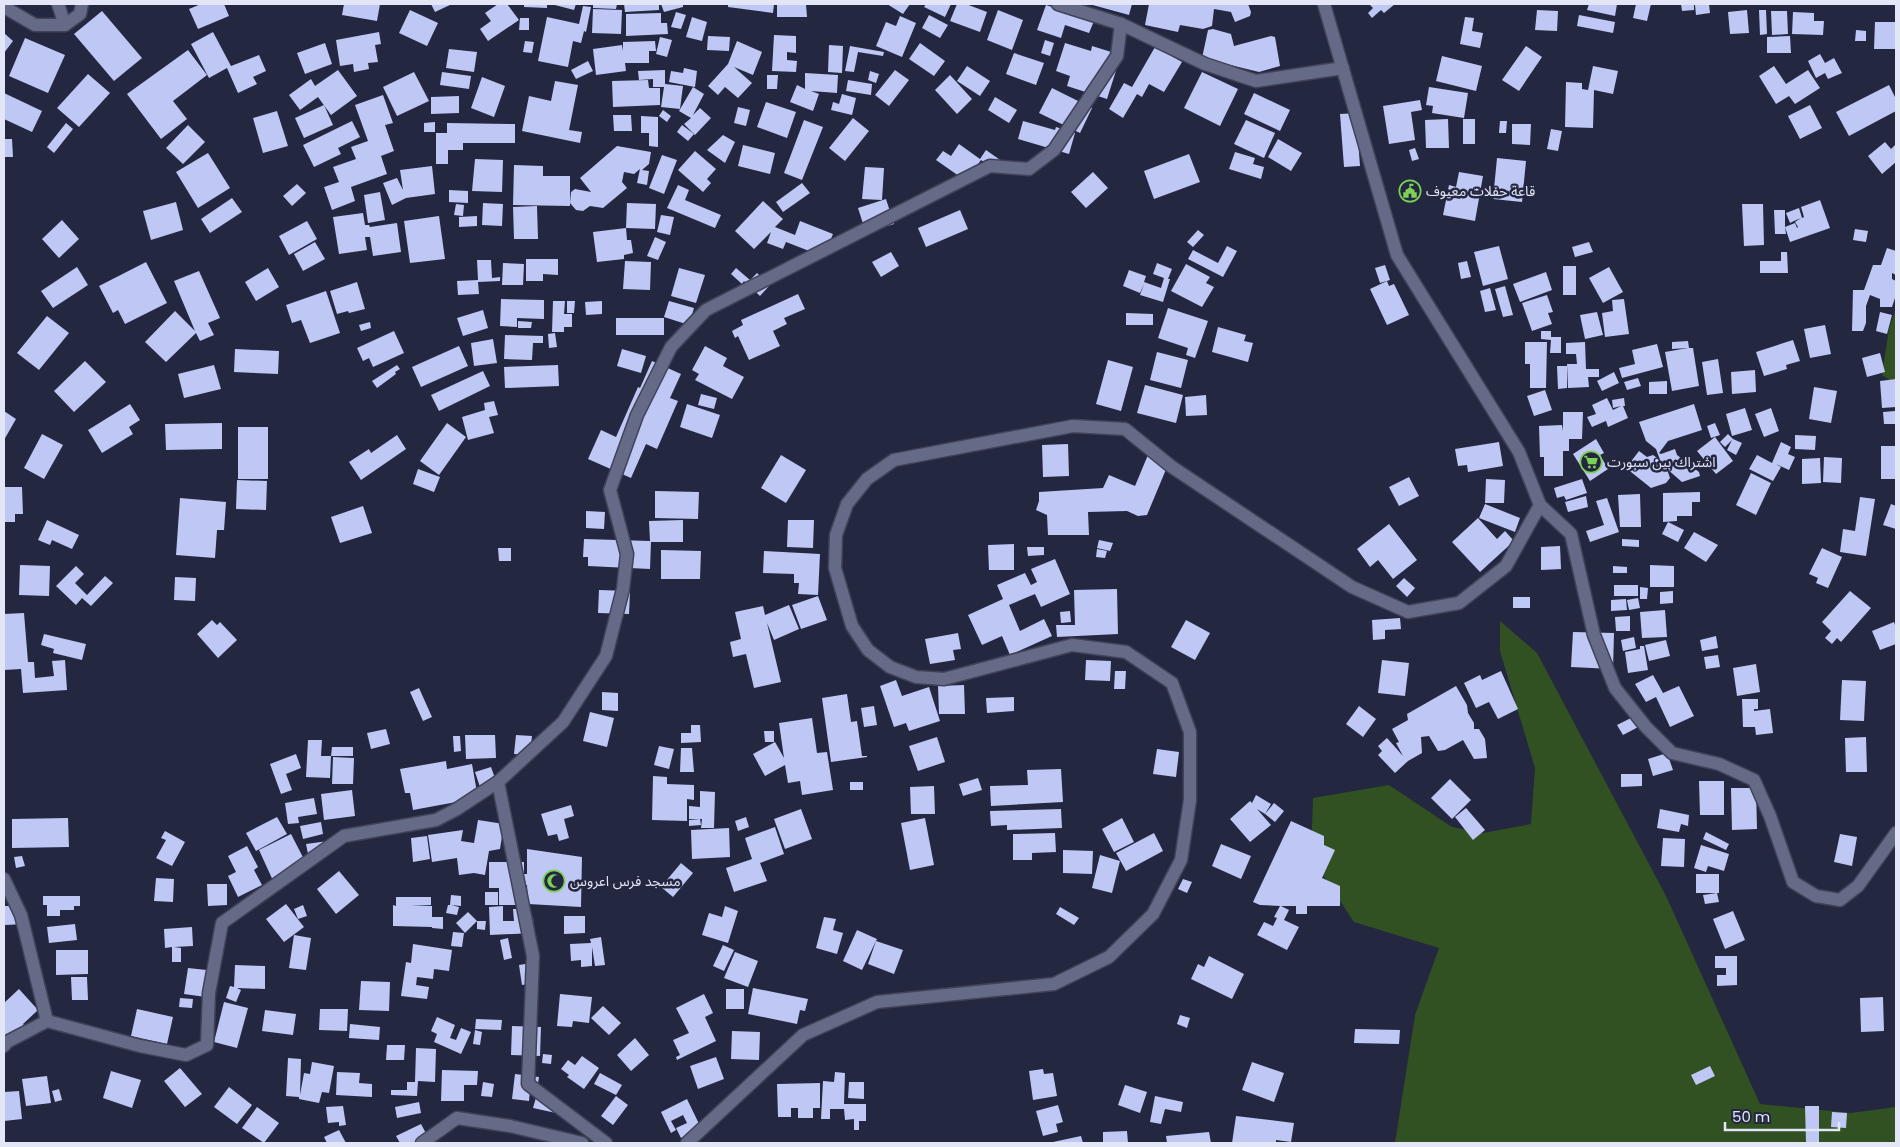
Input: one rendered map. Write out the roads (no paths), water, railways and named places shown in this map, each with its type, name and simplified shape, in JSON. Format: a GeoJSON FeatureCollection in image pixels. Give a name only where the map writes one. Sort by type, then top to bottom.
{"type":"FeatureCollection","features":[{"type":"Feature","properties":{"kind":"street"},"geometry":{"type":"LineString","coordinates":[[58,4],[65,25]]}},
{"type":"Feature","properties":{"kind":"street"},"geometry":{"type":"LineString","coordinates":[[4,7],[35,25],[65,25],[80,14],[82,4]]}},
{"type":"Feature","properties":{"kind":"street"},"geometry":{"type":"LineString","coordinates":[[1058,4],[1121,24],[1205,64],[1256,81],[1343,68]]}},
{"type":"Feature","properties":{"kind":"street"},"geometry":{"type":"LineString","coordinates":[[1324,4],[1397,255],[1520,452],[1540,505],[1571,534],[1594,635],[1615,688],[1646,726],[1672,753],[1719,764],[1754,780],[1770,816],[1793,882],[1816,896],[1840,900],[1858,886],[1896,833]]}},
{"type":"Feature","properties":{"kind":"street"},"geometry":{"type":"LineString","coordinates":[[4,1046],[7,1042],[47,1021],[140,1046],[186,1055],[207,1045],[209,994],[222,923],[344,836],[436,820],[457,810],[498,782],[563,722],[606,656],[623,589],[628,554],[610,490],[637,416],[671,347],[706,310],[990,166],[1029,169],[1054,150],[1118,56],[1121,24]]}},
{"type":"Feature","properties":{"kind":"street"},"geometry":{"type":"LineString","coordinates":[[687,1143],[803,1035],[877,1002],[1054,984],[1109,957],[1153,914],[1181,860],[1190,800],[1190,732],[1172,683],[1126,652],[1072,645],[944,678],[916,677],[907,674],[890,667],[868,650],[852,626],[835,568],[836,535],[847,504],[867,478],[894,460],[1073,426],[1125,428],[1172,467],[1352,587],[1408,612],[1459,603],[1506,566],[1540,505]]}},
{"type":"Feature","properties":{"kind":"street"},"geometry":{"type":"LineString","coordinates":[[498,782],[533,956],[528,1084],[606,1143]]}},
{"type":"Feature","properties":{"kind":"street"},"geometry":{"type":"LineString","coordinates":[[4,879],[21,914],[47,1021]]}},
{"type":"Feature","properties":{"kind":"street"},"geometry":{"type":"LineString","coordinates":[[422,1143],[456,1118],[510,1126],[582,1143]]}},
{"type":"Feature","properties":{"kind":"place","name":"قاعة حفلات معيوف"},"geometry":{"type":"Point","coordinates":[1410,191]}},
{"type":"Feature","properties":{"kind":"place","name":"اشتراك بين سبورت"},"geometry":{"type":"Point","coordinates":[1591,462]}},
{"type":"Feature","properties":{"kind":"place","name":"مسجد فرس اعروس"},"geometry":{"type":"Point","coordinates":[554,881]}}]}
